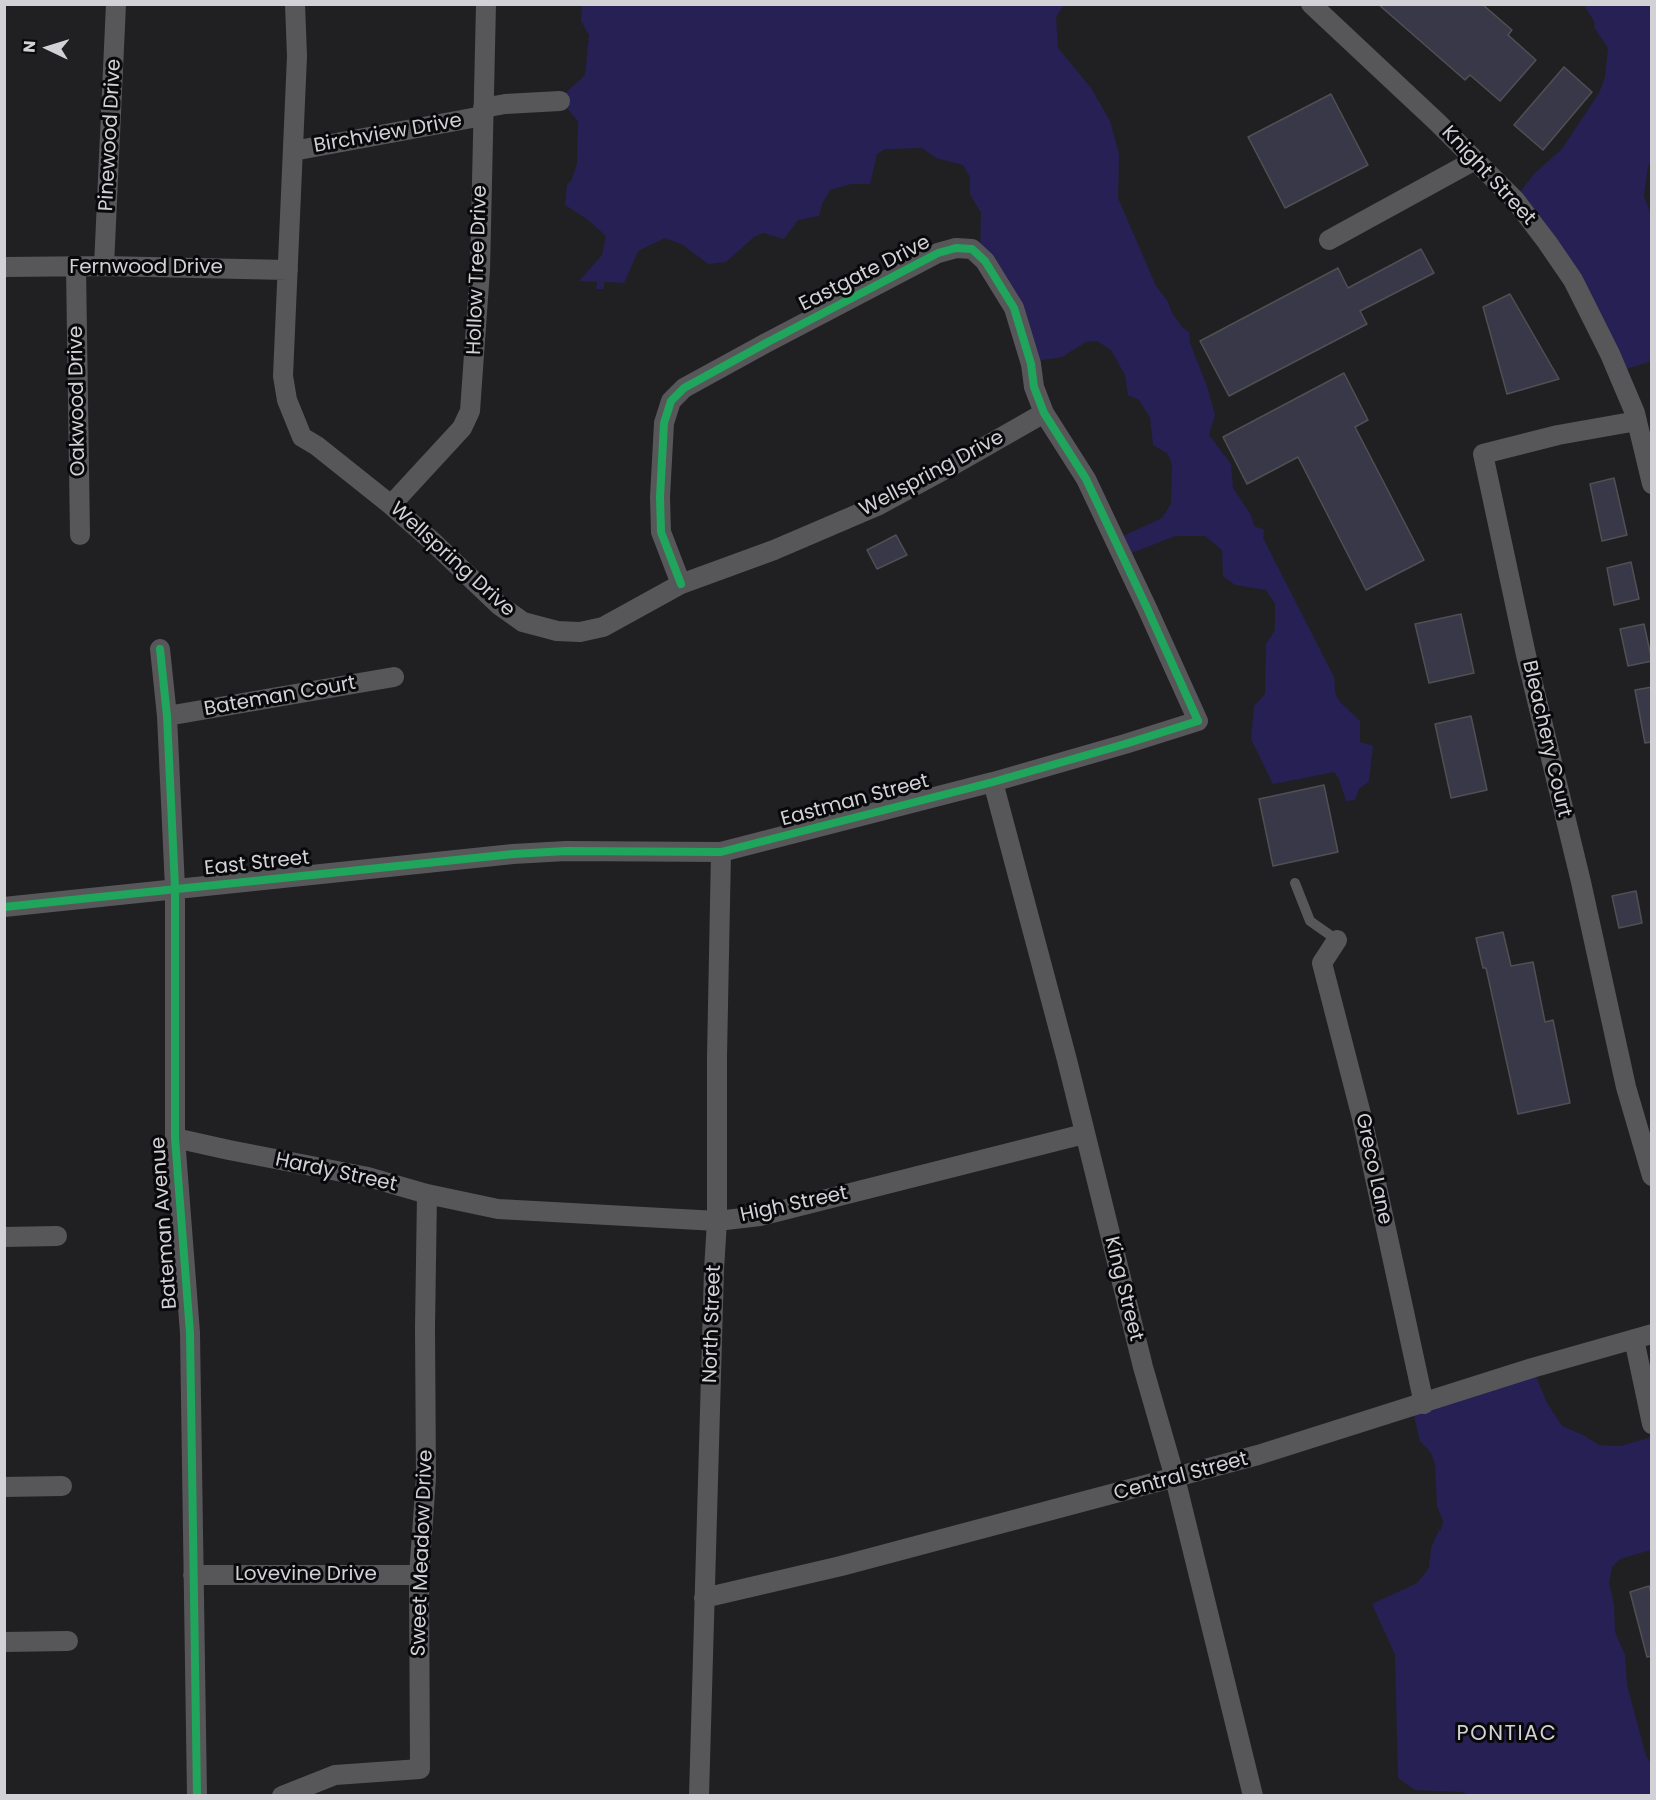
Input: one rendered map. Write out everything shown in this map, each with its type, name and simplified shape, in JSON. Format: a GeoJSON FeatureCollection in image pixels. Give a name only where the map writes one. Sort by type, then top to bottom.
{"type":"FeatureCollection","features":[{"type":"Feature","properties":{"kind":"street","name":"Pinewood Drive"},"geometry":{"type":"LineString","coordinates":[[104,266],[116,4]]}},
{"type":"Feature","properties":{"kind":"street","name":"Wellspring Drive"},"geometry":{"type":"LineString","coordinates":[[295,4],[297,56],[283,376],[287,400],[302,437],[317,446],[391,506],[509,614],[523,622],[538,628],[557,631],[580,632],[603,627],[681,585],[774,550],[879,505],[1044,413]]}},
{"type":"Feature","properties":{"kind":"street","name":"Hollow Tree Drive"},"geometry":{"type":"LineString","coordinates":[[391,506],[462,428],[470,411],[480,270],[486,4]]}},
{"type":"Feature","properties":{"kind":"street","name":"Knight Street"},"geometry":{"type":"LineString","coordinates":[[1311,4],[1438,123],[1515,200],[1573,280],[1610,354],[1637,421],[1652,484]]}},
{"type":"Feature","properties":{"kind":"street","name":"Birchview Drive"},"geometry":{"type":"LineString","coordinates":[[293,151],[483,112],[505,104],[560,101]]}},
{"type":"Feature","properties":{"kind":"street"},"geometry":{"type":"LineString","coordinates":[[1329,240],[1475,160]]}},
{"type":"Feature","properties":{"kind":"street","name":"Eastgate Drive"},"geometry":{"type":"LineString","coordinates":[[681,585],[661,532],[660,497],[664,423],[671,401],[684,388],[938,253],[956,248],[972,249],[985,261],[1014,308],[1031,364],[1034,387],[1044,413],[1086,479],[1197,721]]}},
{"type":"Feature","properties":{"kind":"street","name":"Fernwood Drive"},"geometry":{"type":"LineString","coordinates":[[4,267],[104,266],[288,270]]}},
{"type":"Feature","properties":{"kind":"street","name":"Oakwood Drive"},"geometry":{"type":"LineString","coordinates":[[76,267],[80,535]]}},
{"type":"Feature","properties":{"kind":"street","name":"Bleachery Court"},"geometry":{"type":"LineString","coordinates":[[1637,421],[1558,435],[1483,454],[1526,655],[1581,882],[1626,1087],[1652,1176]]}},
{"type":"Feature","properties":{"kind":"street","name":"Bateman Avenue"},"geometry":{"type":"LineString","coordinates":[[160,650],[167,716],[176,888],[175,1138],[190,1333],[197,1796]]}},
{"type":"Feature","properties":{"kind":"street","name":"Bateman Court"},"geometry":{"type":"LineString","coordinates":[[167,716],[394,677]]}},
{"type":"Feature","properties":{"kind":"street","name":"Eastman Street"},"geometry":{"type":"LineString","coordinates":[[513,854],[567,851],[721,852],[993,782],[1197,721]]}},
{"type":"Feature","properties":{"kind":"street","name":"King Street"},"geometry":{"type":"LineString","coordinates":[[993,782],[1067,1060],[1143,1367],[1175,1478],[1253,1796]]}},
{"type":"Feature","properties":{"kind":"street","name":"North Street"},"geometry":{"type":"LineString","coordinates":[[699,1796],[717,1221],[721,852]]}},
{"type":"Feature","properties":{"kind":"street","name":"East Street"},"geometry":{"type":"LineString","coordinates":[[4,907],[513,854]]}},
{"type":"Feature","properties":{"kind":"street","name":"Greco Lane"},"geometry":{"type":"LineString","coordinates":[[1337,940],[1322,963],[1362,1118],[1424,1404]]}},
{"type":"Feature","properties":{"kind":"street","name":"High Street"},"geometry":{"type":"LineString","coordinates":[[498,1209],[717,1221],[760,1216],[1084,1134]]}},
{"type":"Feature","properties":{"kind":"street","name":"Hardy Street"},"geometry":{"type":"LineString","coordinates":[[175,1138],[368,1177],[428,1194],[498,1209]]}},
{"type":"Feature","properties":{"kind":"street","name":"Sweet Meadow Drive"},"geometry":{"type":"LineString","coordinates":[[282,1796],[335,1775],[420,1769],[419,1575],[426,1478],[424,1328],[428,1194]]}},
{"type":"Feature","properties":{"kind":"street"},"geometry":{"type":"LineString","coordinates":[[4,1237],[57,1236]]}},
{"type":"Feature","properties":{"kind":"street"},"geometry":{"type":"LineString","coordinates":[[1643,1336],[1652,1424]]}},
{"type":"Feature","properties":{"kind":"street","name":"Central Street"},"geometry":{"type":"LineString","coordinates":[[704,1598],[863,1560],[1258,1455],[1532,1368],[1643,1336]]}},
{"type":"Feature","properties":{"kind":"street"},"geometry":{"type":"LineString","coordinates":[[4,1487],[63,1486]]}},
{"type":"Feature","properties":{"kind":"street","name":"Lovevine Drive"},"geometry":{"type":"LineString","coordinates":[[193,1575],[419,1575]]}},
{"type":"Feature","properties":{"kind":"street"},"geometry":{"type":"LineString","coordinates":[[4,1642],[68,1641]]}},
{"type":"Feature","properties":{"kind":"lane"},"geometry":{"type":"LineString","coordinates":[[1295,883],[1310,921],[1337,940]]}},
{"type":"Feature","properties":{"kind":"shaded area"},"geometry":{"type":"Polygon","coordinates":[[[582,5],[1064,5],[1056,17],[1058,48],[1091,88],[1110,121],[1119,154],[1118,198],[1156,286],[1182,327],[1189,332],[1190,343],[1207,386],[1215,415],[1209,435],[1231,464],[1233,488],[1251,515],[1254,526],[1264,530],[1263,538],[1334,677],[1335,692],[1339,701],[1360,721],[1360,742],[1373,746],[1369,781],[1359,789],[1355,800],[1346,801],[1339,779],[1334,772],[1273,784],[1251,739],[1254,706],[1265,694],[1266,644],[1275,630],[1275,604],[1266,590],[1235,585],[1223,576],[1222,550],[1205,536],[1175,536],[1124,556],[1117,539],[1162,518],[1171,504],[1172,465],[1168,454],[1153,445],[1150,417],[1139,400],[1128,395],[1125,375],[1111,350],[1097,341],[1086,342],[1062,357],[1030,362],[980,255],[981,213],[970,194],[970,177],[963,165],[936,158],[922,148],[885,149],[877,154],[870,184],[851,184],[830,190],[822,204],[819,216],[798,220],[784,239],[763,233],[754,237],[726,262],[708,264],[683,245],[665,238],[638,251],[624,283],[604,282],[604,289],[596,289],[597,282],[579,281],[602,255],[606,236],[587,219],[565,205],[567,185],[571,181],[577,164],[578,121],[559,99],[585,75],[589,35],[581,21],[582,5]]]}},
{"type":"Feature","properties":{"kind":"shaded area"},"geometry":{"type":"Polygon","coordinates":[[[1584,5],[1651,5],[1652,160],[1648,166],[1644,196],[1651,216],[1651,361],[1617,372],[1575,286],[1513,200],[1535,173],[1562,149],[1599,93],[1605,77],[1608,48],[1594,27],[1595,23],[1584,5]]]}},
{"type":"Feature","properties":{"kind":"shaded area"},"geometry":{"type":"Polygon","coordinates":[[[1532,1367],[1547,1403],[1562,1426],[1599,1445],[1620,1446],[1652,1437],[1651,1550],[1620,1559],[1612,1567],[1609,1583],[1614,1605],[1615,1632],[1625,1655],[1627,1685],[1646,1756],[1651,1764],[1651,1795],[1469,1796],[1463,1792],[1415,1790],[1398,1778],[1395,1655],[1372,1604],[1417,1583],[1429,1568],[1431,1548],[1439,1530],[1441,1531],[1443,1521],[1437,1506],[1435,1464],[1431,1453],[1420,1441],[1412,1408],[1532,1367]]]}},
{"type":"Feature","properties":{"kind":"building"},"geometry":{"type":"Polygon","coordinates":[[[1378,4],[1482,4],[1512,30],[1508,35],[1536,60],[1500,101],[1470,75],[1465,80],[1378,4]]]}},
{"type":"Feature","properties":{"kind":"building"},"geometry":{"type":"Polygon","coordinates":[[[1564,67],[1592,92],[1543,150],[1514,125],[1564,67]]]}},
{"type":"Feature","properties":{"kind":"building"},"geometry":{"type":"Polygon","coordinates":[[[1331,94],[1368,165],[1285,208],[1248,137],[1331,94]]]}},
{"type":"Feature","properties":{"kind":"building"},"geometry":{"type":"Polygon","coordinates":[[[1421,249],[1434,273],[1360,311],[1367,324],[1229,396],[1200,341],[1338,268],[1348,288],[1421,249]]]}},
{"type":"Feature","properties":{"kind":"building"},"geometry":{"type":"Polygon","coordinates":[[[1510,294],[1559,379],[1507,394],[1483,307],[1510,294]]]}},
{"type":"Feature","properties":{"kind":"building"},"geometry":{"type":"Polygon","coordinates":[[[1344,373],[1368,420],[1355,427],[1424,560],[1366,590],[1298,457],[1247,484],[1223,437],[1344,373]]]}},
{"type":"Feature","properties":{"kind":"building"},"geometry":{"type":"Polygon","coordinates":[[[1614,478],[1627,535],[1602,541],[1590,484],[1614,478]]]}},
{"type":"Feature","properties":{"kind":"building"},"geometry":{"type":"Polygon","coordinates":[[[896,535],[907,555],[877,569],[867,550],[896,535]]]}},
{"type":"Feature","properties":{"kind":"building"},"geometry":{"type":"Polygon","coordinates":[[[1631,562],[1639,599],[1614,605],[1607,568],[1631,562]]]}},
{"type":"Feature","properties":{"kind":"building"},"geometry":{"type":"Polygon","coordinates":[[[1461,614],[1474,673],[1429,683],[1415,624],[1461,614]]]}},
{"type":"Feature","properties":{"kind":"building"},"geometry":{"type":"Polygon","coordinates":[[[1644,624],[1652,661],[1628,666],[1620,629],[1644,624]]]}},
{"type":"Feature","properties":{"kind":"building"},"geometry":{"type":"Polygon","coordinates":[[[1652,687],[1652,742],[1645,743],[1635,690],[1652,687]]]}},
{"type":"Feature","properties":{"kind":"building"},"geometry":{"type":"Polygon","coordinates":[[[1471,716],[1487,790],[1451,798],[1435,724],[1471,716]]]}},
{"type":"Feature","properties":{"kind":"building"},"geometry":{"type":"Polygon","coordinates":[[[1324,785],[1338,852],[1273,866],[1259,799],[1324,785]]]}},
{"type":"Feature","properties":{"kind":"building"},"geometry":{"type":"Polygon","coordinates":[[[1636,891],[1642,923],[1619,928],[1612,896],[1636,891]]]}},
{"type":"Feature","properties":{"kind":"building"},"geometry":{"type":"Polygon","coordinates":[[[1503,932],[1511,966],[1533,962],[1545,1022],[1553,1020],[1570,1103],[1518,1114],[1486,968],[1483,968],[1476,938],[1503,932]]]}},
{"type":"Feature","properties":{"kind":"building"},"geometry":{"type":"Polygon","coordinates":[[[1649,1586],[1652,1596],[1652,1656],[1647,1657],[1630,1592],[1649,1586]]]}},
{"type":"Feature","properties":{"kind":"cycle path"},"geometry":{"type":"LineString","coordinates":[[4,907],[513,854],[566,851],[721,852],[993,782],[1198,721],[1086,479],[1044,413],[1034,387],[1031,364],[1014,308],[985,261],[972,249],[956,248],[938,253],[684,388],[671,401],[664,423],[660,497],[661,532],[681,584]]}},
{"type":"Feature","properties":{"kind":"cycle path"},"geometry":{"type":"LineString","coordinates":[[160,649],[167,716],[175,888],[175,1138],[190,1333],[197,1796]]}},
{"type":"Feature","properties":{"kind":"district","name":"PONTIAC"},"geometry":{"type":"Point","coordinates":[1507,1735]}}]}
